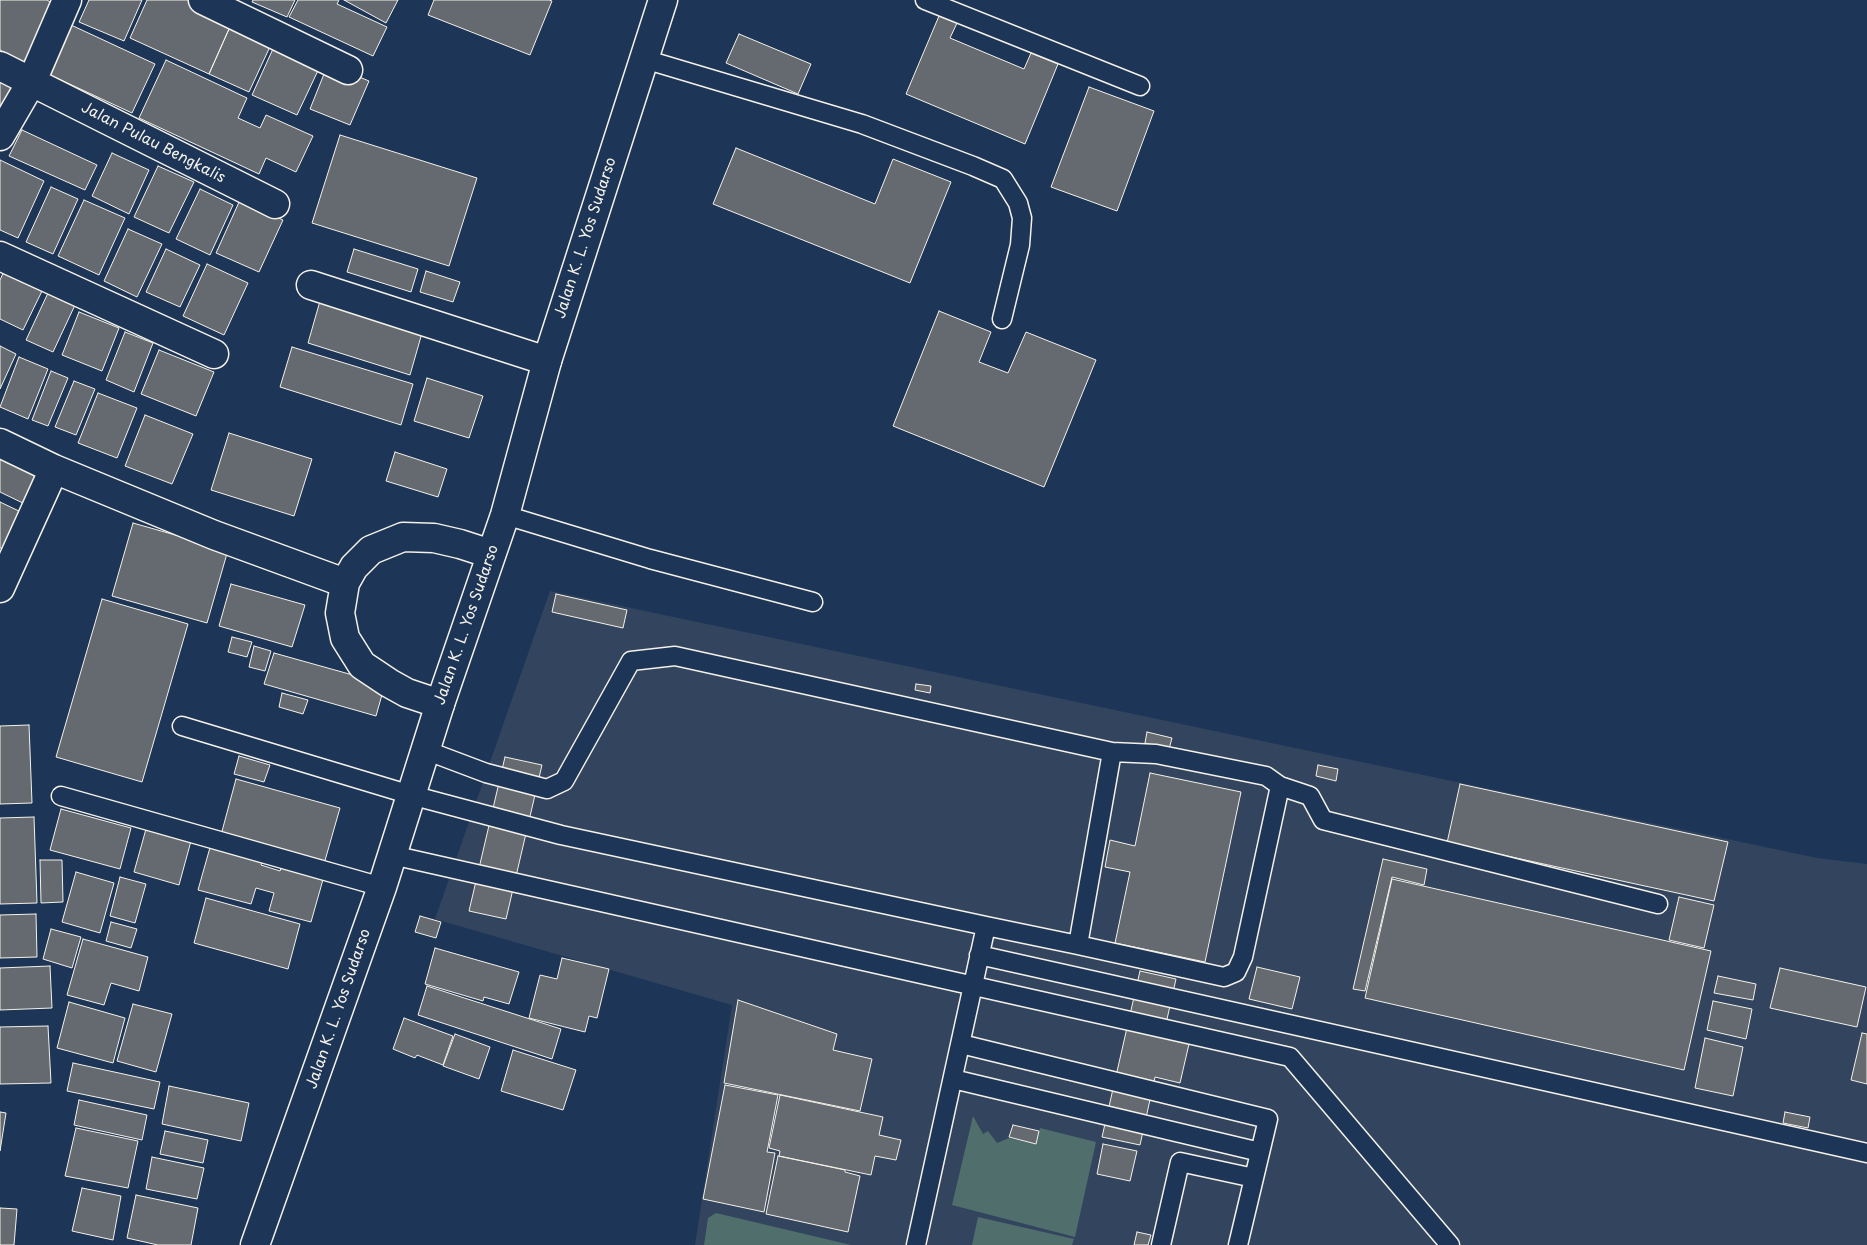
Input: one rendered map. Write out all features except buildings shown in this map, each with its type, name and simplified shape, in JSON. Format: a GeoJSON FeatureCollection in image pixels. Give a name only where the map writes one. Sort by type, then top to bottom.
{"type":"FeatureCollection","features":[{"type":"Feature","properties":{"kind":"main road"},"geometry":{"type":"LineString","coordinates":[[0,136],[32,81],[67,0]]}},
{"type":"Feature","properties":{"kind":"main road"},"geometry":{"type":"LineString","coordinates":[[203,0],[348,70]]}},
{"type":"Feature","properties":{"kind":"main road","name":"Jalan K. L. Yos Sudarso"},"geometry":{"type":"LineString","coordinates":[[256,1245],[382,888],[440,704],[505,515],[547,361],[663,0]]}},
{"type":"Feature","properties":{"kind":"main road","name":"Jalan Pulau Bengkalis"},"geometry":{"type":"LineString","coordinates":[[0,66],[275,204]]}},
{"type":"Feature","properties":{"kind":"main road"},"geometry":{"type":"LineString","coordinates":[[0,256],[214,354]]}},
{"type":"Feature","properties":{"kind":"main road"},"geometry":{"type":"LineString","coordinates":[[311,285],[547,361]]}},
{"type":"Feature","properties":{"kind":"main road"},"geometry":{"type":"LineString","coordinates":[[0,444],[54,469],[214,535],[346,582]]}},
{"type":"Feature","properties":{"kind":"main road"},"geometry":{"type":"LineString","coordinates":[[0,588],[54,469]]}},
{"type":"Feature","properties":{"kind":"main road"},"geometry":{"type":"LineString","coordinates":[[440,704],[407,693],[362,665],[345,638],[340,613],[346,582],[354,567],[371,550],[403,537],[434,538],[491,554]]}},
{"type":"Feature","properties":{"kind":"lane"},"geometry":{"type":"LineString","coordinates":[[925,0],[1140,86]]}},
{"type":"Feature","properties":{"kind":"lane"},"geometry":{"type":"LineString","coordinates":[[644,59],[862,124],[973,166],[1003,180],[1018,203],[1022,218],[1020,245],[1002,319]]}},
{"type":"Feature","properties":{"kind":"lane"},"geometry":{"type":"LineString","coordinates":[[505,515],[650,559],[813,602]]}},
{"type":"Feature","properties":{"kind":"lane"},"geometry":{"type":"LineString","coordinates":[[425,750],[486,773],[547,789],[564,781],[631,661],[674,656],[1112,752],[1156,754],[1266,776],[1280,786],[1310,796],[1323,820],[1658,904]]}},
{"type":"Feature","properties":{"kind":"lane"},"geometry":{"type":"LineString","coordinates":[[182,726],[411,794],[561,835],[1224,977],[1236,972],[1243,956],[1280,786]]}},
{"type":"Feature","properties":{"kind":"lane"},"geometry":{"type":"LineString","coordinates":[[1078,945],[1112,752]]}},
{"type":"Feature","properties":{"kind":"lane"},"geometry":{"type":"LineString","coordinates":[[61,796],[382,888]]}},
{"type":"Feature","properties":{"kind":"lane"},"geometry":{"type":"LineString","coordinates":[[392,855],[973,984],[1290,1057],[1450,1245]]}},
{"type":"Feature","properties":{"kind":"lane"},"geometry":{"type":"LineString","coordinates":[[916,1245],[986,926]]}},
{"type":"Feature","properties":{"kind":"lane"},"geometry":{"type":"LineString","coordinates":[[979,955],[1867,1153]]}},
{"type":"Feature","properties":{"kind":"lane"},"geometry":{"type":"LineString","coordinates":[[961,1044],[1268,1119],[1238,1245]]}},
{"type":"Feature","properties":{"kind":"lane"},"geometry":{"type":"LineString","coordinates":[[953,1078],[1260,1152]]}},
{"type":"Feature","properties":{"kind":"lane"},"geometry":{"type":"LineString","coordinates":[[1161,1245],[1180,1162],[1254,1178]]}},
{"type":"Feature","properties":{"kind":"shaded area"},"geometry":{"type":"Polygon","coordinates":[[[550,591],[1817,858],[1867,864],[1867,1245],[695,1245],[732,1005],[435,919],[550,591]]]}},
{"type":"Feature","properties":{"kind":"green space"},"geometry":{"type":"Polygon","coordinates":[[[973,1116],[983,1134],[988,1131],[997,1143],[1009,1138],[1036,1144],[1040,1128],[1096,1142],[1075,1237],[952,1205],[973,1116]]]}},
{"type":"Feature","properties":{"kind":"green space"},"geometry":{"type":"Polygon","coordinates":[[[716,1213],[851,1245],[704,1245],[708,1218],[716,1213]]]}},
{"type":"Feature","properties":{"kind":"green space"},"geometry":{"type":"Polygon","coordinates":[[[978,1217],[1074,1239],[1072,1245],[972,1245],[978,1217]]]}}]}
